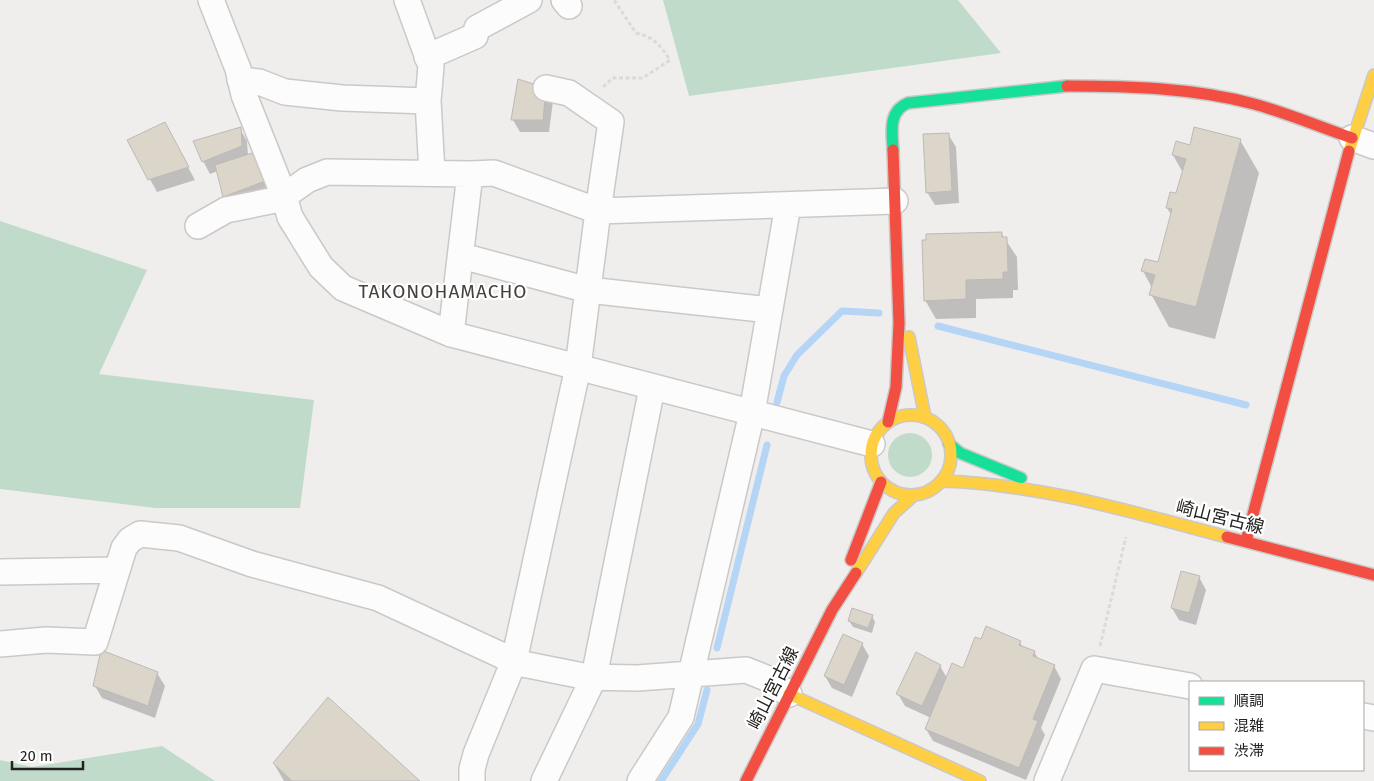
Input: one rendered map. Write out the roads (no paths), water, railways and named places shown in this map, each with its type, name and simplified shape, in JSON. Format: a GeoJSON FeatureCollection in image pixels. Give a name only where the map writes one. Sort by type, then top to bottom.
{"type":"FeatureCollection","features":[{"type":"Feature","properties":{"kind":"street"},"geometry":{"type":"LineString","coordinates":[[211,0],[284,196],[290,217],[321,267],[343,288],[451,334],[872,444]]}},
{"type":"Feature","properties":{"kind":"street"},"geometry":{"type":"LineString","coordinates":[[407,0],[431,66],[428,101],[432,173]]}},
{"type":"Feature","properties":{"kind":"street"},"geometry":{"type":"LineString","coordinates":[[427,57],[475,36],[477,28],[501,7],[529,0]]}},
{"type":"Feature","properties":{"kind":"street"},"geometry":{"type":"LineString","coordinates":[[1246,541],[1363,142],[1374,75]]}},
{"type":"Feature","properties":{"kind":"street"},"geometry":{"type":"LineString","coordinates":[[240,80],[259,82],[285,92],[342,98],[428,101]]}},
{"type":"Feature","properties":{"kind":"street"},"geometry":{"type":"LineString","coordinates":[[914,495],[902,495],[890,490],[881,482],[872,464],[872,444],[876,435],[888,422],[893,410],[896,383],[901,298],[895,201],[893,116],[899,106],[908,103],[1066,86],[1113,86],[1210,95],[1254,104],[1363,142]]}},
{"type":"Feature","properties":{"kind":"street"},"geometry":{"type":"LineString","coordinates":[[472,781],[472,769],[476,754],[514,661],[578,367],[611,122],[569,93],[546,88]]}},
{"type":"Feature","properties":{"kind":"street"},"geometry":{"type":"LineString","coordinates":[[198,226],[226,210],[272,201],[284,196],[307,180],[326,172],[494,173],[598,211],[895,201]]}},
{"type":"Feature","properties":{"kind":"street"},"geometry":{"type":"LineString","coordinates":[[451,334],[462,256],[470,174]]}},
{"type":"Feature","properties":{"kind":"street"},"geometry":{"type":"LineString","coordinates":[[640,781],[681,717],[752,413],[788,205]]}},
{"type":"Feature","properties":{"kind":"street"},"geometry":{"type":"LineString","coordinates":[[462,256],[588,290],[770,310]]}},
{"type":"Feature","properties":{"kind":"street"},"geometry":{"type":"LineString","coordinates":[[888,422],[906,415],[925,417],[901,298]]}},
{"type":"Feature","properties":{"kind":"street"},"geometry":{"type":"LineString","coordinates":[[544,781],[594,677],[652,388]]}},
{"type":"Feature","properties":{"kind":"street","name":"崎山宮古線"},"geometry":{"type":"LineString","coordinates":[[925,417],[940,428],[949,444],[960,453],[1057,493]]}},
{"type":"Feature","properties":{"kind":"street"},"geometry":{"type":"LineString","coordinates":[[941,481],[950,464],[949,444]]}},
{"type":"Feature","properties":{"kind":"street","name":"崎山宮古線"},"geometry":{"type":"LineString","coordinates":[[746,781],[832,610],[894,513],[914,495],[934,488],[941,481],[976,482],[1057,493],[1374,575]]}},
{"type":"Feature","properties":{"kind":"street","name":"崎山宮古線"},"geometry":{"type":"LineString","coordinates":[[832,610],[881,482]]}},
{"type":"Feature","properties":{"kind":"street"},"geometry":{"type":"LineString","coordinates":[[0,644],[46,640],[95,642],[124,548],[130,540],[140,534],[179,538],[252,564],[378,598],[462,639],[514,661],[594,677],[637,678],[746,670],[766,678],[789,694],[980,781]]}},
{"type":"Feature","properties":{"kind":"street"},"geometry":{"type":"LineString","coordinates":[[0,572],[117,570]]}},
{"type":"Feature","properties":{"kind":"street"},"geometry":{"type":"LineString","coordinates":[[1047,781],[1094,669],[1189,686]]}},
{"type":"Feature","properties":{"kind":"waterway"},"geometry":{"type":"LineString","coordinates":[[777,402],[784,376],[797,355],[842,311],[879,313]]}},
{"type":"Feature","properties":{"kind":"waterway"},"geometry":{"type":"LineString","coordinates":[[938,326],[1246,405]]}},
{"type":"Feature","properties":{"kind":"waterway"},"geometry":{"type":"LineString","coordinates":[[717,648],[767,445]]}},
{"type":"Feature","properties":{"kind":"waterway"},"geometry":{"type":"LineString","coordinates":[[661,781],[698,724],[707,690]]}},
{"type":"Feature","properties":{"kind":"district","name":"TAKONOHAMACHO"},"geometry":{"type":"Point","coordinates":[443,291]}}]}
